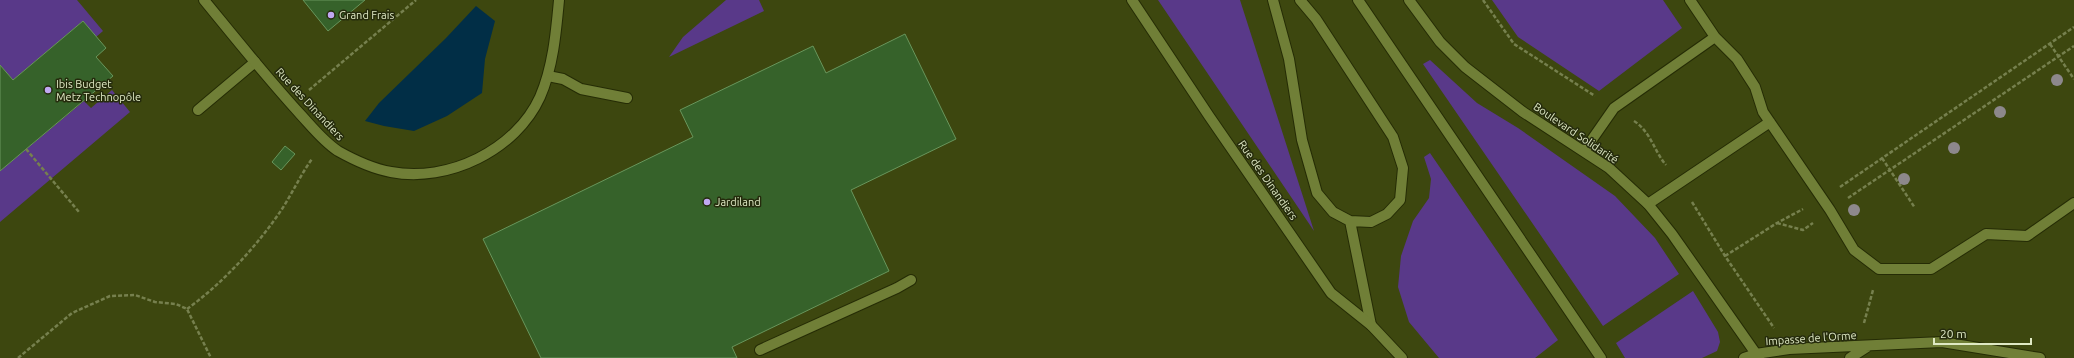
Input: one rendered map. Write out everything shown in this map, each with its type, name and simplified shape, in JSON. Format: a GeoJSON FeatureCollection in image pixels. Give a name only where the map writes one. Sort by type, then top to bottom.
{"type":"FeatureCollection","features":[{"type":"Feature","properties":{"kind":"street","name":"Rue des Dinandiers"},"geometry":{"type":"LineString","coordinates":[[204,0],[292,105],[337,150],[361,162],[391,172],[414,174],[443,172],[464,165],[492,151],[511,136],[528,119],[540,98],[548,76],[559,0]]}},
{"type":"Feature","properties":{"kind":"street","name":"Rue des Dinandiers"},"geometry":{"type":"LineString","coordinates":[[1132,0],[1208,116],[1331,293],[1371,325],[1402,358]]}},
{"type":"Feature","properties":{"kind":"street"},"geometry":{"type":"LineString","coordinates":[[1273,0],[1289,59],[1302,140],[1317,193],[1333,212],[1350,221],[1371,222],[1387,214],[1400,200],[1402,168],[1393,137],[1316,19],[1300,0]]}},
{"type":"Feature","properties":{"kind":"street"},"geometry":{"type":"LineString","coordinates":[[1358,0],[1601,358]]}},
{"type":"Feature","properties":{"kind":"street","name":"Boulevard Solidarité"},"geometry":{"type":"LineString","coordinates":[[1409,0],[1440,42],[1465,67],[1523,112],[1609,168],[1648,204],[1672,234],[1757,356]]}},
{"type":"Feature","properties":{"kind":"street"},"geometry":{"type":"LineString","coordinates":[[1690,0],[1715,37],[1737,59],[1756,87],[1763,112],[1830,210],[1854,250],[1879,269],[1931,269],[1986,234],[2026,236],[2074,203]]}},
{"type":"Feature","properties":{"kind":"street"},"geometry":{"type":"LineString","coordinates":[[1584,151],[1614,108],[1715,37]]}},
{"type":"Feature","properties":{"kind":"street"},"geometry":{"type":"LineString","coordinates":[[198,110],[255,62]]}},
{"type":"Feature","properties":{"kind":"street"},"geometry":{"type":"LineString","coordinates":[[548,76],[563,79],[581,89],[627,98]]}},
{"type":"Feature","properties":{"kind":"street"},"geometry":{"type":"LineString","coordinates":[[1648,204],[1680,184],[1770,122]]}},
{"type":"Feature","properties":{"kind":"street"},"geometry":{"type":"LineString","coordinates":[[1350,221],[1371,325]]}},
{"type":"Feature","properties":{"kind":"street"},"geometry":{"type":"LineString","coordinates":[[760,350],[896,288],[910,280]]}},
{"type":"Feature","properties":{"kind":"street","name":"Impasse de l'Orme"},"geometry":{"type":"LineString","coordinates":[[1744,358],[1789,349],[1867,347],[1942,342],[2040,358]]}},
{"type":"Feature","properties":{"kind":"street","name":"Impasse de l'Orme"},"geometry":{"type":"LineString","coordinates":[[1850,358],[1867,347]]}},
{"type":"Feature","properties":{"kind":"path"},"geometry":{"type":"LineString","coordinates":[[292,105],[416,0]]}},
{"type":"Feature","properties":{"kind":"path"},"geometry":{"type":"LineString","coordinates":[[1483,0],[1514,44],[1644,128],[1660,158],[1680,184],[1725,256],[1789,349]]}},
{"type":"Feature","properties":{"kind":"path"},"geometry":{"type":"LineString","coordinates":[[1725,256],[1777,223],[1822,199],[2074,27]]}},
{"type":"Feature","properties":{"kind":"path"},"geometry":{"type":"LineString","coordinates":[[2050,44],[2074,80]]}},
{"type":"Feature","properties":{"kind":"path"},"geometry":{"type":"LineString","coordinates":[[1777,223],[1803,230],[1830,210],[2074,46]]}},
{"type":"Feature","properties":{"kind":"path"},"geometry":{"type":"LineString","coordinates":[[26,149],[79,212]]}},
{"type":"Feature","properties":{"kind":"path"},"geometry":{"type":"LineString","coordinates":[[187,310],[208,294],[248,252],[282,210],[312,158],[307,153]]}},
{"type":"Feature","properties":{"kind":"path"},"geometry":{"type":"LineString","coordinates":[[1882,158],[1915,208]]}},
{"type":"Feature","properties":{"kind":"path"},"geometry":{"type":"LineString","coordinates":[[1862,329],[1879,269]]}},
{"type":"Feature","properties":{"kind":"path"},"geometry":{"type":"LineString","coordinates":[[18,358],[72,313],[110,296],[135,295],[155,302],[176,304],[187,310],[211,358]]}},
{"type":"Feature","properties":{"kind":"shaded area"},"geometry":{"type":"Polygon","coordinates":[[[0,0],[77,0],[103,31],[96,37],[83,21],[13,80],[0,65],[0,0]]]}},
{"type":"Feature","properties":{"kind":"shaded area"},"geometry":{"type":"Polygon","coordinates":[[[726,0],[759,0],[764,11],[669,57],[683,37],[726,0]]]}},
{"type":"Feature","properties":{"kind":"shaded area"},"geometry":{"type":"Polygon","coordinates":[[[1158,0],[1240,0],[1314,231],[1158,0]]]}},
{"type":"Feature","properties":{"kind":"shaded area"},"geometry":{"type":"Polygon","coordinates":[[[1492,0],[1663,0],[1682,28],[1599,91],[1518,37],[1492,0]]]}},
{"type":"Feature","properties":{"kind":"shaded area"},"geometry":{"type":"Polygon","coordinates":[[[1430,60],[1477,103],[1518,128],[1615,196],[1655,238],[1679,274],[1603,326],[1423,64],[1430,60]]]}},
{"type":"Feature","properties":{"kind":"shaded area"},"geometry":{"type":"Polygon","coordinates":[[[112,90],[130,112],[0,222],[0,171],[84,101],[91,108],[112,90]]]}},
{"type":"Feature","properties":{"kind":"shaded area"},"geometry":{"type":"Polygon","coordinates":[[[1430,153],[1558,340],[1535,358],[1439,358],[1409,322],[1398,287],[1401,256],[1413,221],[1429,198],[1431,179],[1424,157],[1430,153]]]}},
{"type":"Feature","properties":{"kind":"shaded area"},"geometry":{"type":"Polygon","coordinates":[[[1693,291],[1718,332],[1720,342],[1717,351],[1702,358],[1625,358],[1616,343],[1693,291]]]}},
{"type":"Feature","properties":{"kind":"water"},"geometry":{"type":"Polygon","coordinates":[[[476,6],[495,21],[485,59],[482,93],[447,116],[414,131],[365,121],[379,103],[446,38],[476,6]]]}},
{"type":"Feature","properties":{"kind":"building","name":"Grand Frais"},"geometry":{"type":"Polygon","coordinates":[[[303,0],[365,0],[328,31],[303,0]]]}},
{"type":"Feature","properties":{"kind":"building","name":"Ibis Budget Metz Technopôle"},"geometry":{"type":"Polygon","coordinates":[[[83,21],[106,48],[96,57],[113,76],[0,171],[0,65],[13,80],[83,21]]]}},
{"type":"Feature","properties":{"kind":"building","name":"Jardiland"},"geometry":{"type":"Polygon","coordinates":[[[905,34],[956,139],[851,190],[889,271],[732,347],[737,358],[541,358],[483,239],[693,137],[680,110],[813,46],[826,73],[905,34]]]}},
{"type":"Feature","properties":{"kind":"building"},"geometry":{"type":"Polygon","coordinates":[[[285,146],[295,154],[281,170],[272,162],[285,146]]]}},
{"type":"Feature","properties":{"kind":"place","name":"Grand Frais"},"geometry":{"type":"Point","coordinates":[331,15]}},
{"type":"Feature","properties":{"kind":"place","name":"Ibis Budget Metz Technopôle"},"geometry":{"type":"Point","coordinates":[48,90]}},
{"type":"Feature","properties":{"kind":"place","name":"Jardiland"},"geometry":{"type":"Point","coordinates":[707,202]}}]}
